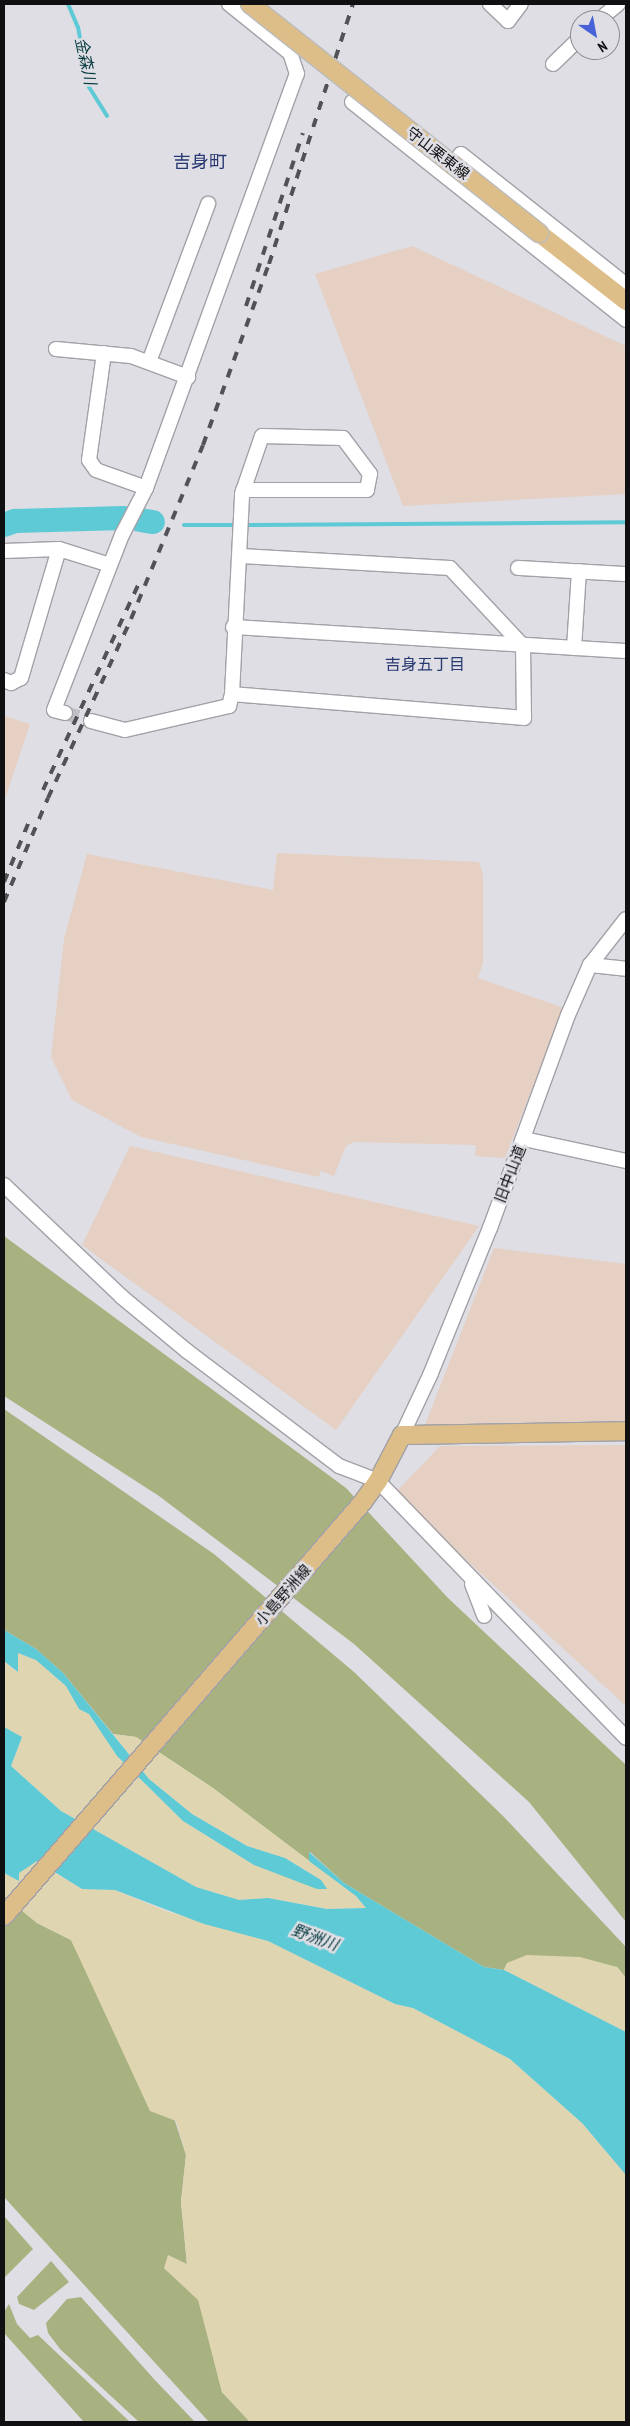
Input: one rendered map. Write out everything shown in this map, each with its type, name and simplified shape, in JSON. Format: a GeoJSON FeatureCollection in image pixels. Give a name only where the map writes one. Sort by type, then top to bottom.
{"type":"FeatureCollection","features":[{"type":"Feature","properties":{"kind":"main road","name":"守山栗東線"},"geometry":{"type":"LineString","coordinates":[[250,4],[626,301]]}},
{"type":"Feature","properties":{"kind":"main road"},"geometry":{"type":"LineString","coordinates":[[402,1435],[626,1431]]}},
{"type":"Feature","properties":{"kind":"main road","name":"小島野洲線"},"geometry":{"type":"LineString","coordinates":[[4,1916],[362,1503],[378,1481],[402,1435]]}},
{"type":"Feature","properties":{"kind":"street"},"geometry":{"type":"LineString","coordinates":[[65,713],[54,710],[110,565],[146,488],[188,377],[296,74],[290,53],[229,4]]}},
{"type":"Feature","properties":{"kind":"street"},"geometry":{"type":"LineString","coordinates":[[490,4],[508,21],[521,4]]}},
{"type":"Feature","properties":{"kind":"street"},"geometry":{"type":"LineString","coordinates":[[553,64],[570,48]]}},
{"type":"Feature","properties":{"kind":"street"},"geometry":{"type":"LineString","coordinates":[[352,102],[626,320]]}},
{"type":"Feature","properties":{"kind":"street"},"geometry":{"type":"LineString","coordinates":[[444,176],[461,154],[626,285]]}},
{"type":"Feature","properties":{"kind":"street"},"geometry":{"type":"LineString","coordinates":[[149,362],[208,204]]}},
{"type":"Feature","properties":{"kind":"street"},"geometry":{"type":"LineString","coordinates":[[56,349],[131,356],[188,377]]}},
{"type":"Feature","properties":{"kind":"street"},"geometry":{"type":"LineString","coordinates":[[104,353],[89,460],[96,470],[146,488]]}},
{"type":"Feature","properties":{"kind":"street"},"geometry":{"type":"LineString","coordinates":[[91,720],[125,730],[230,706],[232,694],[233,628],[241,556],[240,525],[243,490],[262,436],[343,438],[370,474],[368,490],[243,490]]}},
{"type":"Feature","properties":{"kind":"street"},"geometry":{"type":"LineString","coordinates":[[4,551],[59,549],[110,565]]}},
{"type":"Feature","properties":{"kind":"street"},"geometry":{"type":"LineString","coordinates":[[4,680],[10,683],[20,678],[59,549]]}},
{"type":"Feature","properties":{"kind":"street"},"geometry":{"type":"LineString","coordinates":[[232,694],[524,718],[523,646],[450,568],[241,556]]}},
{"type":"Feature","properties":{"kind":"street"},"geometry":{"type":"LineString","coordinates":[[518,568],[626,574]]}},
{"type":"Feature","properties":{"kind":"street"},"geometry":{"type":"LineString","coordinates":[[574,648],[579,572]]}},
{"type":"Feature","properties":{"kind":"street"},"geometry":{"type":"LineString","coordinates":[[233,628],[626,651]]}},
{"type":"Feature","properties":{"kind":"street","name":"旧中山道"},"geometry":{"type":"LineString","coordinates":[[402,1435],[435,1364],[524,1139],[568,1015],[590,965],[626,919]]}},
{"type":"Feature","properties":{"kind":"street"},"geometry":{"type":"LineString","coordinates":[[590,965],[626,969]]}},
{"type":"Feature","properties":{"kind":"street"},"geometry":{"type":"LineString","coordinates":[[524,1139],[626,1161]]}},
{"type":"Feature","properties":{"kind":"street"},"geometry":{"type":"LineString","coordinates":[[4,1184],[122,1297],[187,1351],[339,1466],[378,1481],[470,1579],[626,1738]]}},
{"type":"Feature","properties":{"kind":"street"},"geometry":{"type":"LineString","coordinates":[[470,1579],[484,1616]]}},
{"type":"Feature","properties":{"kind":"shaded area"},"geometry":{"type":"Polygon","coordinates":[[[412,246],[626,346],[626,494],[403,506],[315,274],[412,246]]]}},
{"type":"Feature","properties":{"kind":"shaded area"},"geometry":{"type":"Polygon","coordinates":[[[4,716],[30,724],[4,802],[4,716]]]}},
{"type":"Feature","properties":{"kind":"shaded area"},"geometry":{"type":"Polygon","coordinates":[[[277,853],[479,862],[483,875],[483,963],[478,978],[564,1008],[505,1158],[475,1156],[476,1145],[354,1142],[346,1146],[334,1176],[321,1171],[319,1177],[141,1137],[72,1100],[51,1057],[64,939],[87,854],[273,890],[277,853]]]}},
{"type":"Feature","properties":{"kind":"shaded area"},"geometry":{"type":"Polygon","coordinates":[[[130,1146],[479,1226],[336,1430],[82,1245],[130,1146]]]}},
{"type":"Feature","properties":{"kind":"shaded area"},"geometry":{"type":"Polygon","coordinates":[[[494,1248],[626,1264],[626,1421],[425,1425],[494,1248]]]}},
{"type":"Feature","properties":{"kind":"shaded area"},"geometry":{"type":"Polygon","coordinates":[[[626,1445],[626,1706],[394,1494],[440,1446],[626,1445]]]}},
{"type":"Feature","properties":{"kind":"green space"},"geometry":{"type":"Polygon","coordinates":[[[4,1236],[346,1488],[448,1598],[626,1765],[626,1922],[529,1802],[354,1644],[159,1496],[4,1396],[4,1236]]]}},
{"type":"Feature","properties":{"kind":"green space"},"geometry":{"type":"Polygon","coordinates":[[[4,1409],[214,1554],[354,1672],[503,1816],[626,1947],[626,1978],[617,1967],[507,1963],[504,1970],[484,1967],[344,1883],[310,1852],[309,1861],[213,1788],[136,1737],[113,1734],[63,1673],[36,1649],[4,1630],[4,1409]]]}},
{"type":"Feature","properties":{"kind":"green space"},"geometry":{"type":"Polygon","coordinates":[[[4,1896],[37,1923],[71,1940],[109,2017],[175,2121],[186,2155],[181,2202],[187,2265],[164,2268],[199,2300],[222,2392],[250,2422],[209,2422],[4,2197],[4,1896]]]}},
{"type":"Feature","properties":{"kind":"green space"},"geometry":{"type":"Polygon","coordinates":[[[4,2216],[33,2249],[5,2277],[4,2276],[4,2216]]]}},
{"type":"Feature","properties":{"kind":"green space"},"geometry":{"type":"Polygon","coordinates":[[[51,2261],[69,2282],[34,2310],[19,2304],[17,2297],[51,2261]]]}},
{"type":"Feature","properties":{"kind":"green space"},"geometry":{"type":"Polygon","coordinates":[[[81,2297],[195,2422],[139,2422],[60,2349],[48,2333],[46,2323],[67,2299],[81,2297]]]}},
{"type":"Feature","properties":{"kind":"green space"},"geometry":{"type":"Polygon","coordinates":[[[9,2304],[17,2324],[30,2338],[38,2335],[130,2422],[84,2422],[4,2333],[4,2312],[9,2304]]]}},
{"type":"Feature","properties":{"kind":"sand"},"geometry":{"type":"Polygon","coordinates":[[[18,1653],[36,1660],[66,1686],[79,1709],[89,1714],[117,1756],[183,1821],[254,1865],[321,1880],[285,1858],[247,1846],[192,1814],[149,1779],[113,1734],[136,1737],[213,1788],[356,1896],[366,1908],[328,1909],[268,1898],[239,1900],[196,1887],[61,1811],[11,1766],[22,1738],[4,1727],[4,1661],[17,1672],[18,1653]]]}},
{"type":"Feature","properties":{"kind":"sand"},"geometry":{"type":"Polygon","coordinates":[[[36,1861],[82,1889],[115,1890],[166,1911],[268,1941],[395,2004],[413,2008],[510,2059],[582,2123],[626,2175],[626,2422],[250,2422],[222,2392],[198,2300],[164,2268],[168,2255],[187,2264],[181,2202],[186,2155],[176,2121],[150,2111],[71,1940],[37,1923],[4,1896],[4,1873],[19,1881],[18,1873],[36,1861]]]}},
{"type":"Feature","properties":{"kind":"sand"},"geometry":{"type":"Polygon","coordinates":[[[527,1955],[580,1957],[617,1967],[626,1978],[626,2032],[504,1970],[507,1963],[527,1955]]]}},
{"type":"Feature","properties":{"kind":"water"},"geometry":{"type":"Polygon","coordinates":[[[4,1630],[36,1649],[63,1673],[149,1779],[192,1814],[247,1846],[285,1858],[321,1880],[327,1889],[317,1889],[254,1865],[183,1821],[117,1756],[89,1714],[79,1709],[66,1686],[36,1660],[18,1653],[18,1672],[4,1661],[4,1630]]]}},
{"type":"Feature","properties":{"kind":"water","name":"野洲川"},"geometry":{"type":"Polygon","coordinates":[[[4,1727],[22,1737],[11,1766],[61,1811],[196,1887],[239,1900],[268,1898],[327,1909],[366,1908],[356,1896],[309,1861],[309,1852],[344,1883],[484,1967],[504,1970],[626,2032],[626,2175],[582,2123],[510,2059],[413,2008],[395,2004],[268,1941],[204,1924],[115,1890],[82,1889],[37,1861],[19,1873],[19,1881],[4,1873],[4,1727]]]}},
{"type":"Feature","properties":{"kind":"waterway","name":"金森川"},"geometry":{"type":"LineString","coordinates":[[68,4],[78,27],[89,87],[107,116]]}},
{"type":"Feature","properties":{"kind":"waterway"},"geometry":{"type":"LineString","coordinates":[[4,525],[15,521],[124,518]]}},
{"type":"Feature","properties":{"kind":"waterway"},"geometry":{"type":"LineString","coordinates":[[140,520],[153,522]]}},
{"type":"Feature","properties":{"kind":"waterway"},"geometry":{"type":"LineString","coordinates":[[243,525],[626,522]]}},
{"type":"Feature","properties":{"kind":"waterway"},"geometry":{"type":"LineString","coordinates":[[184,525],[236,525]]}},
{"type":"Feature","properties":{"kind":"tunnel"},"geometry":{"type":"LineString","coordinates":[[65,713],[91,721]]}},
{"type":"Feature","properties":{"kind":"railway"},"geometry":{"type":"LineString","coordinates":[[4,902],[48,798],[131,619],[203,445],[269,264],[353,4]]}},
{"type":"Feature","properties":{"kind":"railway"},"geometry":{"type":"LineString","coordinates":[[246,306],[303,133]]}},
{"type":"Feature","properties":{"kind":"railway"},"geometry":{"type":"LineString","coordinates":[[43,790],[139,583]]}},
{"type":"Feature","properties":{"kind":"railway"},"geometry":{"type":"LineString","coordinates":[[4,882],[28,824]]}},
{"type":"Feature","properties":{"kind":"district","name":"吉身町"},"geometry":{"type":"Point","coordinates":[200,162]}},
{"type":"Feature","properties":{"kind":"district","name":"吉身五丁目"},"geometry":{"type":"Point","coordinates":[425,664]}}]}
